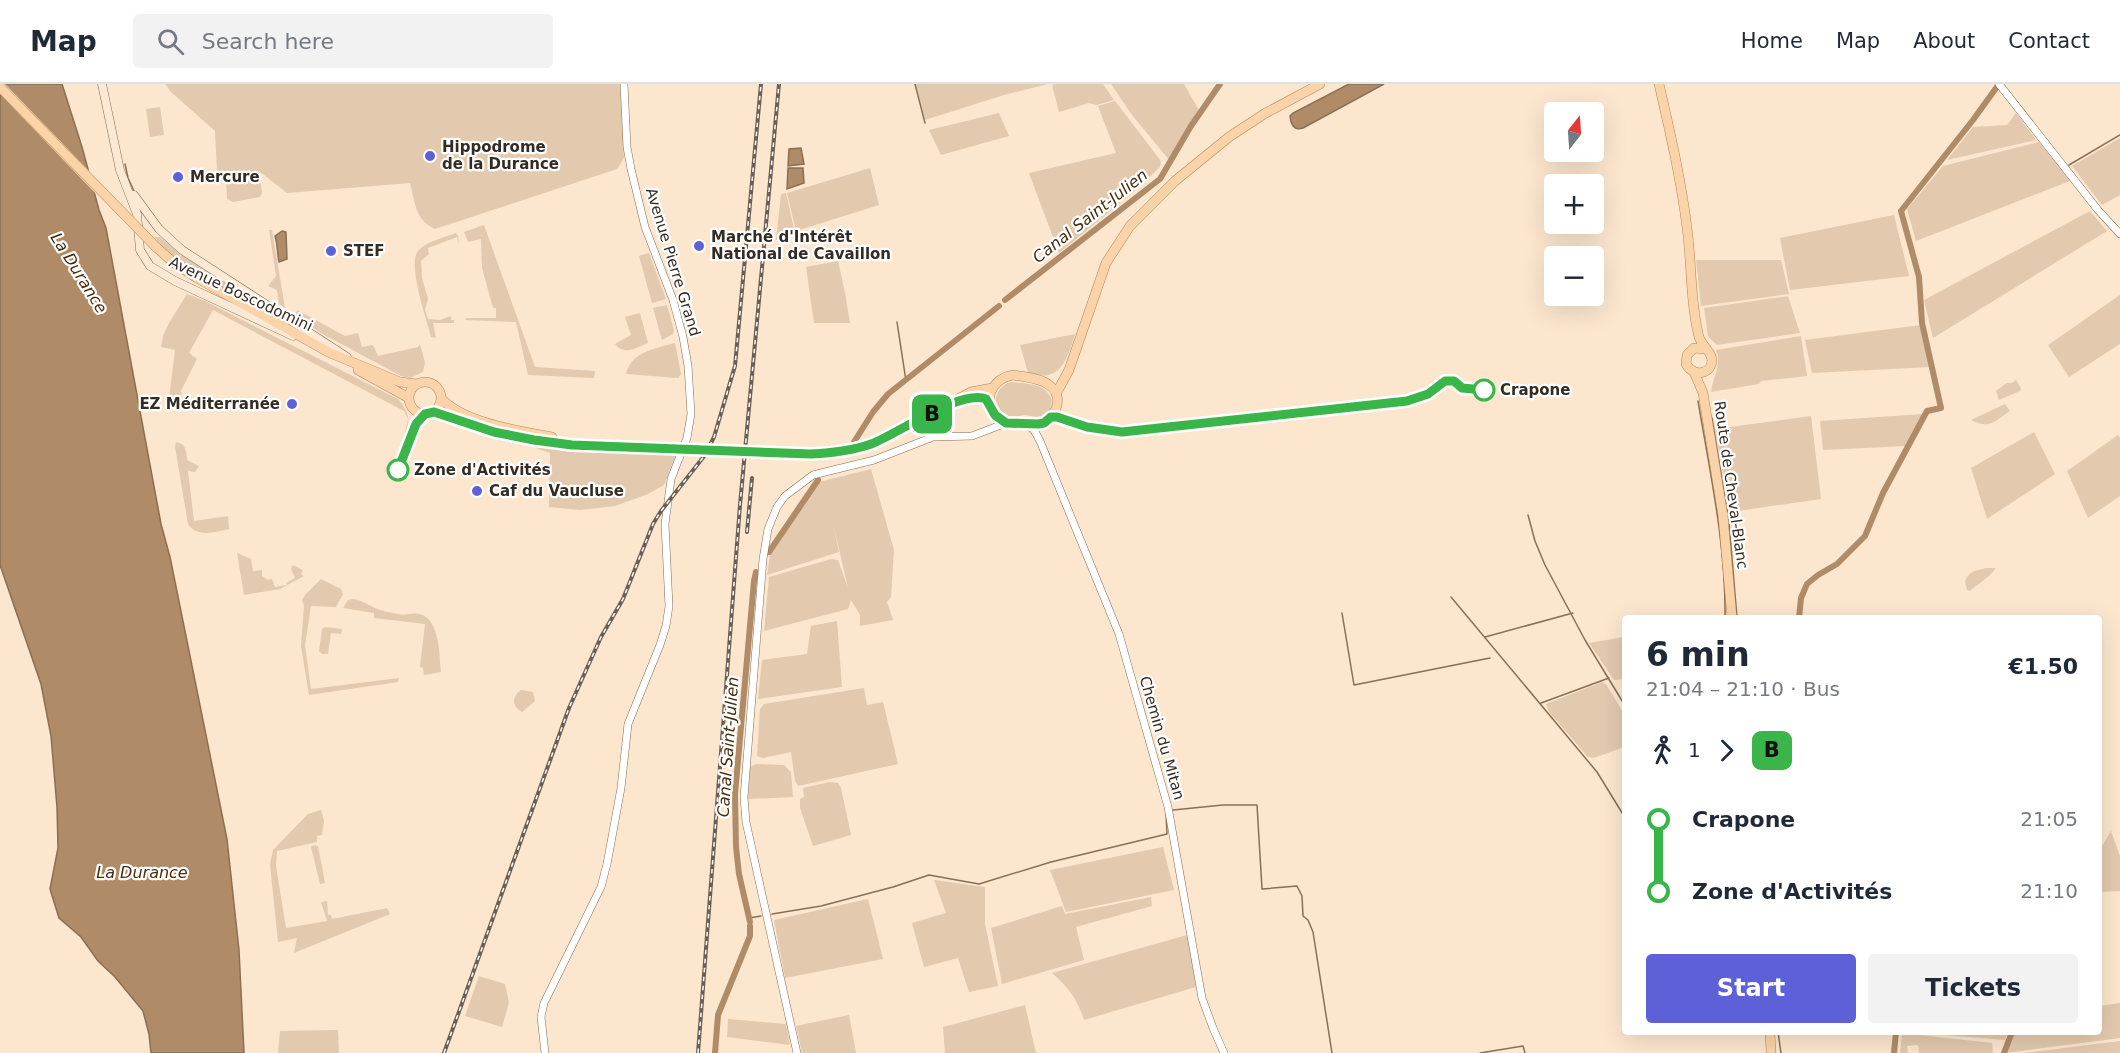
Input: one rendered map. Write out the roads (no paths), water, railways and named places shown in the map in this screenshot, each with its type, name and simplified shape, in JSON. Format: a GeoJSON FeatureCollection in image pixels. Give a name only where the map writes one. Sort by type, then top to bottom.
{"type":"FeatureCollection","features":[{"type":"Feature","properties":{"kind":"main road","name":"Avenue Boscodomini"},"geometry":{"type":"LineString","coordinates":[[102,84],[120,170],[137,214],[140,250],[150,266],[175,281],[328,352],[409,398]]}},
{"type":"Feature","properties":{"kind":"main road"},"geometry":{"type":"LineString","coordinates":[[1056,394],[1047,383],[1014,375],[999,380],[992,388],[989,401],[993,411],[1006,423],[1044,423],[1051,417],[1056,410],[1056,394],[1071,363],[1100,276],[1130,226],[1175,181],[1229,137],[1264,114],[1320,84]]}},
{"type":"Feature","properties":{"kind":"main road"},"geometry":{"type":"LineString","coordinates":[[1659,84],[1676,157],[1684,208],[1695,321],[1691,350],[1686,361],[1689,369],[1694,372],[1706,371],[1710,366],[1710,354],[1705,349],[1695,321]]}},
{"type":"Feature","properties":{"kind":"main road"},"geometry":{"type":"LineString","coordinates":[[0,87],[156,248],[174,263],[197,279],[328,352],[352,362]]}},
{"type":"Feature","properties":{"kind":"main road","name":"Avenue Boscodomini"},"geometry":{"type":"LineString","coordinates":[[120,170],[136,200],[149,217],[182,250],[352,362],[400,382],[417,384]]}},
{"type":"Feature","properties":{"kind":"main road"},"geometry":{"type":"LineString","coordinates":[[1691,350],[1705,349]]}},
{"type":"Feature","properties":{"kind":"main road"},"geometry":{"type":"LineString","coordinates":[[1047,383],[1060,375],[1071,363]]}},
{"type":"Feature","properties":{"kind":"main road","name":"Route de Cheval-Blanc"},"geometry":{"type":"LineString","coordinates":[[1703,393],[1706,371]]}},
{"type":"Feature","properties":{"kind":"main road","name":"Route de Cheval-Blanc"},"geometry":{"type":"LineString","coordinates":[[1694,372],[1703,393],[1723,516],[1732,615]]}},
{"type":"Feature","properties":{"kind":"main road"},"geometry":{"type":"LineString","coordinates":[[434,412],[441,398],[440,391],[435,385],[425,382],[417,384],[409,398],[416,411],[425,414],[434,412],[494,432],[534,440],[572,445],[832,453],[859,448],[879,441],[971,392],[992,388]]}},
{"type":"Feature","properties":{"kind":"main road"},"geometry":{"type":"LineString","coordinates":[[945,407],[972,397],[982,397],[989,401]]}},
{"type":"Feature","properties":{"kind":"main road"},"geometry":{"type":"LineString","coordinates":[[441,398],[452,409],[487,422],[532,433],[604,445]]}},
{"type":"Feature","properties":{"kind":"main road"},"geometry":{"type":"LineString","coordinates":[[1770,1035],[1771,1053]]}},
{"type":"Feature","properties":{"kind":"street","name":"Avenue Pierre Grand"},"geometry":{"type":"LineString","coordinates":[[545,1053],[541,1017],[544,1003],[601,887],[619,799],[628,724],[666,626],[669,606],[665,524],[671,479],[687,438],[691,414],[688,366],[683,337],[673,300],[645,227],[631,169],[627,147],[624,84]]}},
{"type":"Feature","properties":{"kind":"street"},"geometry":{"type":"LineString","coordinates":[[2000,84],[2098,210],[2120,234]]}},
{"type":"Feature","properties":{"kind":"street"},"geometry":{"type":"LineString","coordinates":[[986,430],[993,411]]}},
{"type":"Feature","properties":{"kind":"street"},"geometry":{"type":"LineString","coordinates":[[797,1053],[746,822],[744,796],[762,571],[768,529],[777,507],[785,496],[813,475],[874,460],[933,437],[972,436],[1006,423]]}},
{"type":"Feature","properties":{"kind":"street"},"geometry":{"type":"LineString","coordinates":[[1040,441],[1044,423]]}},
{"type":"Feature","properties":{"kind":"street","name":"Chemin du Mitan"},"geometry":{"type":"LineString","coordinates":[[1026,424],[1034,430],[1040,441],[1119,634],[1168,807],[1202,998],[1212,1028],[1224,1053]]}},
{"type":"Feature","properties":{"kind":"water","name":"La Durance"},"geometry":{"type":"Polygon","coordinates":[[[0,84],[62,84],[106,228],[161,524],[170,557],[227,839],[239,950],[244,1053],[151,1053],[143,1011],[115,977],[98,961],[81,937],[59,918],[50,889],[58,848],[51,736],[41,684],[0,565],[0,84]]]}},
{"type":"Feature","properties":{"kind":"water"},"geometry":{"type":"Polygon","coordinates":[[[1349,84],[1384,84],[1303,128],[1297,129],[1291,122],[1290,116],[1293,113],[1349,84]]]}},
{"type":"Feature","properties":{"kind":"water"},"geometry":{"type":"Polygon","coordinates":[[[801,148],[804,164],[788,166],[789,149],[801,148]]]}},
{"type":"Feature","properties":{"kind":"water"},"geometry":{"type":"Polygon","coordinates":[[[788,168],[803,168],[804,183],[787,189],[788,168]]]}},
{"type":"Feature","properties":{"kind":"water"},"geometry":{"type":"Polygon","coordinates":[[[282,231],[286,232],[287,259],[279,262],[275,236],[282,231]]]}},
{"type":"Feature","properties":{"kind":"waterway"},"geometry":{"type":"LineString","coordinates":[[915,84],[925,123]]}},
{"type":"Feature","properties":{"kind":"waterway","name":"Canal Saint-Julien"},"geometry":{"type":"LineString","coordinates":[[1005,300],[1160,179],[1191,126],[1220,84]]}},
{"type":"Feature","properties":{"kind":"waterway"},"geometry":{"type":"LineString","coordinates":[[1799,615],[1801,598],[1807,584],[1837,564],[1865,536],[1883,493],[1927,411],[1941,408],[1922,323],[1919,277],[1901,211],[1999,84]]}},
{"type":"Feature","properties":{"kind":"waterway"},"geometry":{"type":"LineString","coordinates":[[2069,165],[2120,135]]}},
{"type":"Feature","properties":{"kind":"waterway"},"geometry":{"type":"LineString","coordinates":[[125,164],[134,191]]}},
{"type":"Feature","properties":{"kind":"waterway","name":"Canal Saint-Julien"},"geometry":{"type":"LineString","coordinates":[[854,442],[873,412],[888,394],[999,306]]}},
{"type":"Feature","properties":{"kind":"waterway"},"geometry":{"type":"LineString","coordinates":[[897,322],[906,381]]}},
{"type":"Feature","properties":{"kind":"waterway"},"geometry":{"type":"LineString","coordinates":[[1698,401],[1720,536],[1725,615]]}},
{"type":"Feature","properties":{"kind":"waterway"},"geometry":{"type":"LineString","coordinates":[[1712,418],[1729,522],[1737,615]]}},
{"type":"Feature","properties":{"kind":"waterway","name":"Canal Saint-Julien"},"geometry":{"type":"LineString","coordinates":[[769,552],[818,480]]}},
{"type":"Feature","properties":{"kind":"waterway"},"geometry":{"type":"LineString","coordinates":[[1528,515],[1545,565],[1585,640],[1622,701]]}},
{"type":"Feature","properties":{"kind":"waterway","name":"Canal Saint-Julien"},"geometry":{"type":"LineString","coordinates":[[750,922],[739,874],[735,794],[756,572]]}},
{"type":"Feature","properties":{"kind":"waterway"},"geometry":{"type":"LineString","coordinates":[[1451,597],[1597,772],[1622,813]]}},
{"type":"Feature","properties":{"kind":"waterway"},"geometry":{"type":"LineString","coordinates":[[1342,613],[1354,685],[1490,658]]}},
{"type":"Feature","properties":{"kind":"waterway"},"geometry":{"type":"LineString","coordinates":[[1485,637],[1573,613]]}},
{"type":"Feature","properties":{"kind":"waterway"},"geometry":{"type":"LineString","coordinates":[[1541,703],[1609,678]]}},
{"type":"Feature","properties":{"kind":"waterway"},"geometry":{"type":"LineString","coordinates":[[1173,810],[1223,805],[1257,805],[1262,889],[1297,886],[1302,896],[1303,916],[1308,920],[1313,932],[1332,1053]]}},
{"type":"Feature","properties":{"kind":"waterway"},"geometry":{"type":"LineString","coordinates":[[772,914],[821,906],[929,875],[979,884],[1051,862],[1167,834],[1166,812]]}},
{"type":"Feature","properties":{"kind":"waterway"},"geometry":{"type":"LineString","coordinates":[[749,918],[761,916]]}},
{"type":"Feature","properties":{"kind":"waterway","name":"Canal Saint-Julien"},"geometry":{"type":"LineString","coordinates":[[715,1053],[718,1015],[750,936],[750,926]]}},
{"type":"Feature","properties":{"kind":"waterway"},"geometry":{"type":"LineString","coordinates":[[1778,1035],[1781,1053]]}},
{"type":"Feature","properties":{"kind":"waterway"},"geometry":{"type":"LineString","coordinates":[[1894,1053],[1896,1035]]}},
{"type":"Feature","properties":{"kind":"waterway"},"geometry":{"type":"LineString","coordinates":[[2004,1053],[2011,1035]]}},
{"type":"Feature","properties":{"kind":"waterway"},"geometry":{"type":"LineString","coordinates":[[1480,1053],[1523,1046],[1525,1053]]}},
{"type":"Feature","properties":{"kind":"railway"},"geometry":{"type":"LineString","coordinates":[[444,1053],[569,708],[601,637],[623,599],[653,524],[705,455],[714,437],[735,366],[761,84]]}},
{"type":"Feature","properties":{"kind":"railway"},"geometry":{"type":"LineString","coordinates":[[698,1053],[740,505],[779,84]]}},
{"type":"Feature","properties":{"kind":"railway"},"geometry":{"type":"LineString","coordinates":[[747,532],[752,478]]}},
{"type":"Feature","properties":{"kind":"place","name":"Hippodrome de la Durance"},"geometry":{"type":"Point","coordinates":[430,156]}},
{"type":"Feature","properties":{"kind":"place","name":"Mercure"},"geometry":{"type":"Point","coordinates":[178,177]}},
{"type":"Feature","properties":{"kind":"place","name":"Marché d'Intérêt National de Cavaillon"},"geometry":{"type":"Point","coordinates":[699,246]}},
{"type":"Feature","properties":{"kind":"place","name":"STEF"},"geometry":{"type":"Point","coordinates":[331,251]}},
{"type":"Feature","properties":{"kind":"place","name":"Crapone"},"geometry":{"type":"Point","coordinates":[1484,390]}},
{"type":"Feature","properties":{"kind":"place","name":"EZ Méditerranée"},"geometry":{"type":"Point","coordinates":[292,404]}},
{"type":"Feature","properties":{"kind":"place","name":"Zone d'Activités"},"geometry":{"type":"Point","coordinates":[398,470]}},
{"type":"Feature","properties":{"kind":"place","name":"Caf du Vaucluse"},"geometry":{"type":"Point","coordinates":[477,491]}}]}
